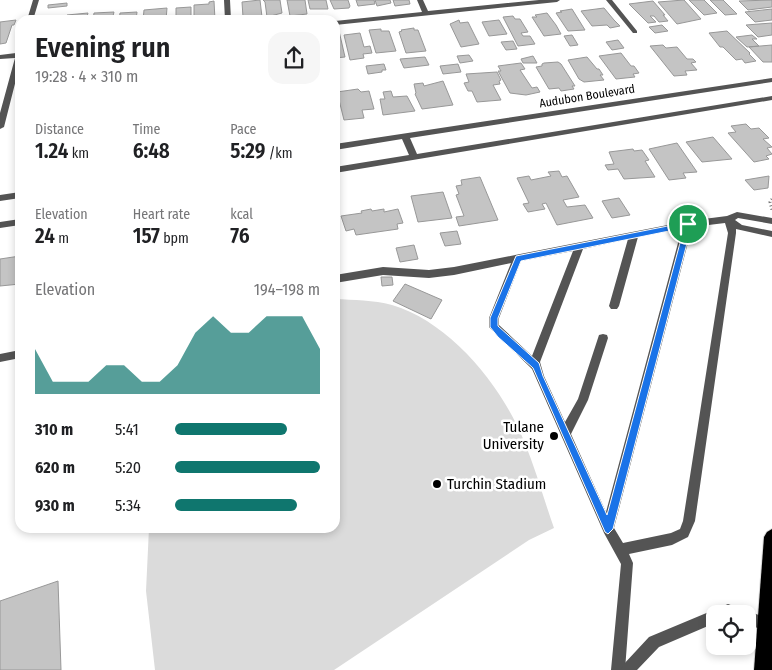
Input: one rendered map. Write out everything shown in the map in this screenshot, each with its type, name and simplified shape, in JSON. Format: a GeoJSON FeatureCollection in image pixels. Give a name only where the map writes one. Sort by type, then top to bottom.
{"type":"FeatureCollection","features":[{"type":"Feature","properties":{"kind":"main road"},"geometry":{"type":"LineString","coordinates":[[762,670],[769,626],[772,537]]}},
{"type":"Feature","properties":{"kind":"street"},"geometry":{"type":"LineString","coordinates":[[32,15],[36,0]]}},
{"type":"Feature","properties":{"kind":"street"},"geometry":{"type":"LineString","coordinates":[[227,0],[228,15]]}},
{"type":"Feature","properties":{"kind":"street"},"geometry":{"type":"LineString","coordinates":[[420,0],[426,14]]}},
{"type":"Feature","properties":{"kind":"street"},"geometry":{"type":"LineString","coordinates":[[340,23],[557,0]]}},
{"type":"Feature","properties":{"kind":"street"},"geometry":{"type":"LineString","coordinates":[[609,0],[635,32]]}},
{"type":"Feature","properties":{"kind":"street"},"geometry":{"type":"LineString","coordinates":[[0,57],[15,54]]}},
{"type":"Feature","properties":{"kind":"street"},"geometry":{"type":"LineString","coordinates":[[0,127],[15,72]]}},
{"type":"Feature","properties":{"kind":"street","name":"Audubon Boulevard"},"geometry":{"type":"LineString","coordinates":[[340,146],[772,80]]}},
{"type":"Feature","properties":{"kind":"street"},"geometry":{"type":"LineString","coordinates":[[340,169],[772,98]]}},
{"type":"Feature","properties":{"kind":"street"},"geometry":{"type":"LineString","coordinates":[[405,136],[414,157]]}},
{"type":"Feature","properties":{"kind":"street"},"geometry":{"type":"LineString","coordinates":[[0,198],[15,196]]}},
{"type":"Feature","properties":{"kind":"street"},"geometry":{"type":"LineString","coordinates":[[340,278],[382,272],[428,274],[454,271],[634,234],[688,224],[730,219],[737,215],[772,221]]}},
{"type":"Feature","properties":{"kind":"street"},"geometry":{"type":"LineString","coordinates":[[730,219],[740,228],[772,234]]}},
{"type":"Feature","properties":{"kind":"street"},"geometry":{"type":"LineString","coordinates":[[620,550],[672,539],[684,533],[690,521],[732,233],[730,219]]}},
{"type":"Feature","properties":{"kind":"street"},"geometry":{"type":"LineString","coordinates":[[0,225],[15,223]]}},
{"type":"Feature","properties":{"kind":"street"},"geometry":{"type":"LineString","coordinates":[[608,529],[688,224]]}},
{"type":"Feature","properties":{"kind":"street"},"geometry":{"type":"LineString","coordinates":[[614,306],[634,234]]}},
{"type":"Feature","properties":{"kind":"street"},"geometry":{"type":"LineString","coordinates":[[579,246],[535,362],[539,376],[566,432],[572,450],[608,529],[627,563],[618,670]]}},
{"type":"Feature","properties":{"kind":"street"},"geometry":{"type":"LineString","coordinates":[[518,258],[494,318],[494,327],[536,366]]}},
{"type":"Feature","properties":{"kind":"street"},"geometry":{"type":"LineString","coordinates":[[566,432],[583,400],[603,338]]}},
{"type":"Feature","properties":{"kind":"street"},"geometry":{"type":"LineString","coordinates":[[0,358],[15,355]]}},
{"type":"Feature","properties":{"kind":"street"},"geometry":{"type":"LineString","coordinates":[[628,670],[654,642],[706,620]]}},
{"type":"Feature","properties":{"kind":"street"},"geometry":{"type":"LineString","coordinates":[[756,621],[769,626]]}},
{"type":"Feature","properties":{"kind":"path"},"geometry":{"type":"LineString","coordinates":[[772,199],[770,202],[772,210]]}},
{"type":"Feature","properties":{"kind":"shaded area","name":"Turchin Stadium"},"geometry":{"type":"Polygon","coordinates":[[[340,299],[385,303],[413,313],[434,326],[472,359],[488,378],[514,420],[524,441],[554,528],[529,540],[334,670],[155,670],[146,591],[149,533],[340,533],[340,299]]]}},
{"type":"Feature","properties":{"kind":"building"},"geometry":{"type":"Polygon","coordinates":[[[260,0],[262,15],[243,15],[242,2],[260,0]]]}},
{"type":"Feature","properties":{"kind":"building"},"geometry":{"type":"Polygon","coordinates":[[[263,0],[280,0],[282,13],[267,15],[263,0]]]}},
{"type":"Feature","properties":{"kind":"building"},"geometry":{"type":"Polygon","coordinates":[[[287,0],[305,0],[307,14],[290,15],[287,0]]]}},
{"type":"Feature","properties":{"kind":"building"},"geometry":{"type":"Polygon","coordinates":[[[308,0],[326,0],[328,9],[310,9],[308,0]]]}},
{"type":"Feature","properties":{"kind":"building"},"geometry":{"type":"Polygon","coordinates":[[[330,0],[348,0],[350,6],[349,8],[334,9],[330,0]]]}},
{"type":"Feature","properties":{"kind":"building"},"geometry":{"type":"Polygon","coordinates":[[[356,0],[374,0],[375,4],[358,6],[356,0]]]}},
{"type":"Feature","properties":{"kind":"building"},"geometry":{"type":"Polygon","coordinates":[[[375,0],[390,0],[391,3],[377,6],[375,0]]]}},
{"type":"Feature","properties":{"kind":"building"},"geometry":{"type":"Polygon","coordinates":[[[393,0],[409,0],[410,4],[395,6],[393,0]]]}},
{"type":"Feature","properties":{"kind":"building"},"geometry":{"type":"Polygon","coordinates":[[[684,0],[701,19],[677,24],[658,2],[684,0]]]}},
{"type":"Feature","properties":{"kind":"building"},"geometry":{"type":"Polygon","coordinates":[[[689,0],[704,0],[717,13],[704,15],[689,0]]]}},
{"type":"Feature","properties":{"kind":"building"},"geometry":{"type":"Polygon","coordinates":[[[710,0],[723,0],[737,14],[725,15],[710,0]]]}},
{"type":"Feature","properties":{"kind":"building"},"geometry":{"type":"Polygon","coordinates":[[[772,0],[772,7],[748,10],[739,1],[772,0]]]}},
{"type":"Feature","properties":{"kind":"building"},"geometry":{"type":"Polygon","coordinates":[[[214,1],[215,15],[194,15],[194,5],[209,4],[209,2],[214,1]]]}},
{"type":"Feature","properties":{"kind":"building"},"geometry":{"type":"Polygon","coordinates":[[[653,1],[668,21],[659,22],[654,16],[650,16],[656,22],[648,23],[629,4],[653,1]]]}},
{"type":"Feature","properties":{"kind":"building"},"geometry":{"type":"Polygon","coordinates":[[[67,3],[67,6],[48,8],[48,5],[67,3]]]}},
{"type":"Feature","properties":{"kind":"building"},"geometry":{"type":"Polygon","coordinates":[[[191,7],[191,15],[176,15],[176,8],[191,7]]]}},
{"type":"Feature","properties":{"kind":"building"},"geometry":{"type":"Polygon","coordinates":[[[167,8],[166,15],[144,15],[144,10],[167,8]]]}},
{"type":"Feature","properties":{"kind":"building"},"geometry":{"type":"Polygon","coordinates":[[[604,8],[620,26],[610,28],[607,25],[592,26],[581,11],[604,8]]]}},
{"type":"Feature","properties":{"kind":"building"},"geometry":{"type":"Polygon","coordinates":[[[572,9],[585,30],[568,31],[556,13],[572,9]]]}},
{"type":"Feature","properties":{"kind":"building"},"geometry":{"type":"Polygon","coordinates":[[[772,9],[772,20],[755,22],[745,12],[772,9]]]}},
{"type":"Feature","properties":{"kind":"building"},"geometry":{"type":"Polygon","coordinates":[[[114,12],[113,15],[94,15],[94,13],[114,12]]]}},
{"type":"Feature","properties":{"kind":"building"},"geometry":{"type":"Polygon","coordinates":[[[137,12],[137,15],[120,15],[120,13],[137,12]]]}},
{"type":"Feature","properties":{"kind":"building"},"geometry":{"type":"Polygon","coordinates":[[[88,13],[87,15],[67,15],[88,13]]]}},
{"type":"Feature","properties":{"kind":"building"},"geometry":{"type":"Polygon","coordinates":[[[547,13],[561,34],[544,36],[532,17],[547,13]]]}},
{"type":"Feature","properties":{"kind":"building"},"geometry":{"type":"Polygon","coordinates":[[[513,16],[515,19],[520,19],[528,32],[521,33],[523,36],[530,36],[535,44],[518,46],[503,17],[513,16]]]}},
{"type":"Feature","properties":{"kind":"building"},"geometry":{"type":"Polygon","coordinates":[[[15,20],[6,43],[0,44],[0,22],[15,20]]]}},
{"type":"Feature","properties":{"kind":"building"},"geometry":{"type":"Polygon","coordinates":[[[459,20],[460,23],[468,22],[479,44],[461,47],[450,24],[459,20]]]}},
{"type":"Feature","properties":{"kind":"building"},"geometry":{"type":"Polygon","coordinates":[[[499,20],[507,34],[489,36],[482,22],[499,20]]]}},
{"type":"Feature","properties":{"kind":"building"},"geometry":{"type":"Polygon","coordinates":[[[772,23],[772,35],[758,37],[746,25],[772,23]]]}},
{"type":"Feature","properties":{"kind":"building"},"geometry":{"type":"Polygon","coordinates":[[[662,25],[668,31],[655,33],[649,27],[662,25]]]}},
{"type":"Feature","properties":{"kind":"building"},"geometry":{"type":"Polygon","coordinates":[[[414,28],[414,30],[418,30],[426,51],[406,53],[399,32],[414,28]]]}},
{"type":"Feature","properties":{"kind":"building"},"geometry":{"type":"Polygon","coordinates":[[[381,29],[381,31],[389,31],[396,51],[376,53],[369,30],[381,29]]]}},
{"type":"Feature","properties":{"kind":"building"},"geometry":{"type":"Polygon","coordinates":[[[727,31],[756,61],[745,63],[742,59],[736,60],[723,47],[720,47],[709,33],[727,31]]]}},
{"type":"Feature","properties":{"kind":"building"},"geometry":{"type":"Polygon","coordinates":[[[360,33],[364,47],[370,46],[372,53],[363,54],[364,58],[350,60],[344,35],[360,33]]]}},
{"type":"Feature","properties":{"kind":"building"},"geometry":{"type":"Polygon","coordinates":[[[340,35],[345,57],[340,58],[340,35]]]}},
{"type":"Feature","properties":{"kind":"building"},"geometry":{"type":"Polygon","coordinates":[[[572,35],[578,45],[570,46],[564,36],[572,35]]]}},
{"type":"Feature","properties":{"kind":"building"},"geometry":{"type":"Polygon","coordinates":[[[752,35],[757,39],[752,39],[759,46],[747,47],[736,37],[752,35]]]}},
{"type":"Feature","properties":{"kind":"building"},"geometry":{"type":"Polygon","coordinates":[[[618,40],[624,48],[612,50],[606,42],[618,40]]]}},
{"type":"Feature","properties":{"kind":"building"},"geometry":{"type":"Polygon","coordinates":[[[513,41],[517,49],[506,50],[501,42],[513,41]]]}},
{"type":"Feature","properties":{"kind":"building"},"geometry":{"type":"Polygon","coordinates":[[[663,45],[666,48],[677,47],[687,59],[693,59],[696,62],[691,63],[697,70],[685,71],[687,75],[674,76],[650,46],[663,45]]]}},
{"type":"Feature","properties":{"kind":"building"},"geometry":{"type":"Polygon","coordinates":[[[772,45],[772,62],[763,62],[749,47],[772,45]]]}},
{"type":"Feature","properties":{"kind":"building"},"geometry":{"type":"Polygon","coordinates":[[[621,53],[639,73],[633,74],[635,77],[616,79],[599,56],[621,53]]]}},
{"type":"Feature","properties":{"kind":"building"},"geometry":{"type":"Polygon","coordinates":[[[469,55],[473,61],[460,63],[457,56],[469,55]]]}},
{"type":"Feature","properties":{"kind":"building"},"geometry":{"type":"Polygon","coordinates":[[[533,56],[537,63],[523,63],[521,59],[533,56]]]}},
{"type":"Feature","properties":{"kind":"building"},"geometry":{"type":"Polygon","coordinates":[[[425,57],[429,65],[404,68],[400,59],[425,57]]]}},
{"type":"Feature","properties":{"kind":"building"},"geometry":{"type":"Polygon","coordinates":[[[587,57],[599,69],[603,75],[600,75],[604,80],[584,82],[579,79],[568,60],[587,57]]]}},
{"type":"Feature","properties":{"kind":"building"},"geometry":{"type":"Polygon","coordinates":[[[558,62],[575,86],[572,86],[574,89],[561,91],[559,88],[549,89],[536,67],[542,66],[544,63],[558,62]]]}},
{"type":"Feature","properties":{"kind":"building"},"geometry":{"type":"Polygon","coordinates":[[[521,63],[525,69],[520,70],[532,88],[537,87],[540,92],[526,95],[510,93],[498,71],[501,71],[498,66],[521,63]]]}},
{"type":"Feature","properties":{"kind":"building"},"geometry":{"type":"Polygon","coordinates":[[[384,64],[386,70],[368,74],[366,66],[384,64]]]}},
{"type":"Feature","properties":{"kind":"building"},"geometry":{"type":"Polygon","coordinates":[[[458,64],[461,72],[443,74],[440,66],[458,64]]]}},
{"type":"Feature","properties":{"kind":"building"},"geometry":{"type":"Polygon","coordinates":[[[497,72],[501,80],[499,81],[500,84],[493,85],[501,100],[477,102],[472,91],[468,91],[464,83],[469,82],[466,74],[497,72]]]}},
{"type":"Feature","properties":{"kind":"building"},"geometry":{"type":"Polygon","coordinates":[[[443,81],[453,105],[422,109],[415,94],[414,84],[423,83],[424,86],[443,81]]]}},
{"type":"Feature","properties":{"kind":"building"},"geometry":{"type":"Polygon","coordinates":[[[358,89],[361,92],[369,91],[374,109],[362,110],[364,118],[344,120],[340,104],[340,92],[358,89]]]}},
{"type":"Feature","properties":{"kind":"building"},"geometry":{"type":"Polygon","coordinates":[[[391,91],[393,97],[407,96],[415,111],[383,115],[380,99],[385,99],[383,92],[391,91]]]}},
{"type":"Feature","properties":{"kind":"building"},"geometry":{"type":"Polygon","coordinates":[[[746,124],[751,129],[759,128],[769,138],[763,139],[772,147],[767,148],[772,154],[766,156],[769,159],[754,162],[728,133],[736,132],[731,126],[746,124]]]}},
{"type":"Feature","properties":{"kind":"building"},"geometry":{"type":"Polygon","coordinates":[[[713,137],[732,159],[702,162],[686,142],[713,137]]]}},
{"type":"Feature","properties":{"kind":"building"},"geometry":{"type":"Polygon","coordinates":[[[677,143],[697,172],[683,173],[686,178],[669,180],[649,149],[677,143]]]}},
{"type":"Feature","properties":{"kind":"building"},"geometry":{"type":"Polygon","coordinates":[[[633,149],[634,151],[642,150],[649,160],[645,161],[655,177],[624,179],[618,169],[608,170],[605,165],[614,164],[609,152],[633,149]]]}},
{"type":"Feature","properties":{"kind":"building"},"geometry":{"type":"Polygon","coordinates":[[[559,171],[562,177],[567,176],[579,197],[563,200],[567,207],[585,205],[593,218],[557,225],[546,203],[542,204],[545,209],[528,212],[523,204],[529,203],[517,178],[529,176],[531,180],[551,176],[548,172],[559,171]]]}},
{"type":"Feature","properties":{"kind":"building"},"geometry":{"type":"Polygon","coordinates":[[[769,176],[768,188],[754,190],[745,180],[769,176]]]}},
{"type":"Feature","properties":{"kind":"building"},"geometry":{"type":"Polygon","coordinates":[[[480,177],[498,220],[459,226],[456,217],[464,216],[456,195],[459,194],[456,186],[462,185],[461,180],[480,177]]]}},
{"type":"Feature","properties":{"kind":"building"},"geometry":{"type":"Polygon","coordinates":[[[443,192],[452,218],[418,222],[411,196],[443,192]]]}},
{"type":"Feature","properties":{"kind":"building"},"geometry":{"type":"Polygon","coordinates":[[[619,198],[630,215],[612,218],[602,201],[619,198]]]}},
{"type":"Feature","properties":{"kind":"building"},"geometry":{"type":"Polygon","coordinates":[[[371,209],[372,211],[384,209],[384,212],[398,209],[403,223],[397,224],[398,229],[356,235],[354,229],[346,231],[341,216],[362,213],[361,211],[371,209]]]}},
{"type":"Feature","properties":{"kind":"building"},"geometry":{"type":"Polygon","coordinates":[[[457,231],[461,244],[445,246],[440,233],[457,231]]]}},
{"type":"Feature","properties":{"kind":"building"},"geometry":{"type":"Polygon","coordinates":[[[414,245],[418,259],[400,262],[396,248],[414,245]]]}},
{"type":"Feature","properties":{"kind":"building"},"geometry":{"type":"Polygon","coordinates":[[[15,257],[15,284],[0,286],[0,259],[15,257]]]}},
{"type":"Feature","properties":{"kind":"building"},"geometry":{"type":"Polygon","coordinates":[[[381,277],[392,277],[393,285],[382,286],[381,277]]]}},
{"type":"Feature","properties":{"kind":"building"},"geometry":{"type":"Polygon","coordinates":[[[405,284],[442,300],[431,319],[393,301],[405,284]]]}},
{"type":"Feature","properties":{"kind":"building"},"geometry":{"type":"Polygon","coordinates":[[[58,581],[61,670],[0,670],[0,601],[58,581]]]}},
{"type":"Feature","properties":{"kind":"place","name":"Tulane University"},"geometry":{"type":"Point","coordinates":[554,436]}},
{"type":"Feature","properties":{"kind":"place","name":"Turchin Stadium"},"geometry":{"type":"Point","coordinates":[437,484]}},
{"type":"Feature","properties":{"kind":"route"},"geometry":{"type":"LineString","coordinates":[[688,224],[608,529],[536,366],[494,327],[494,318],[518,258],[688,224]]}}]}
